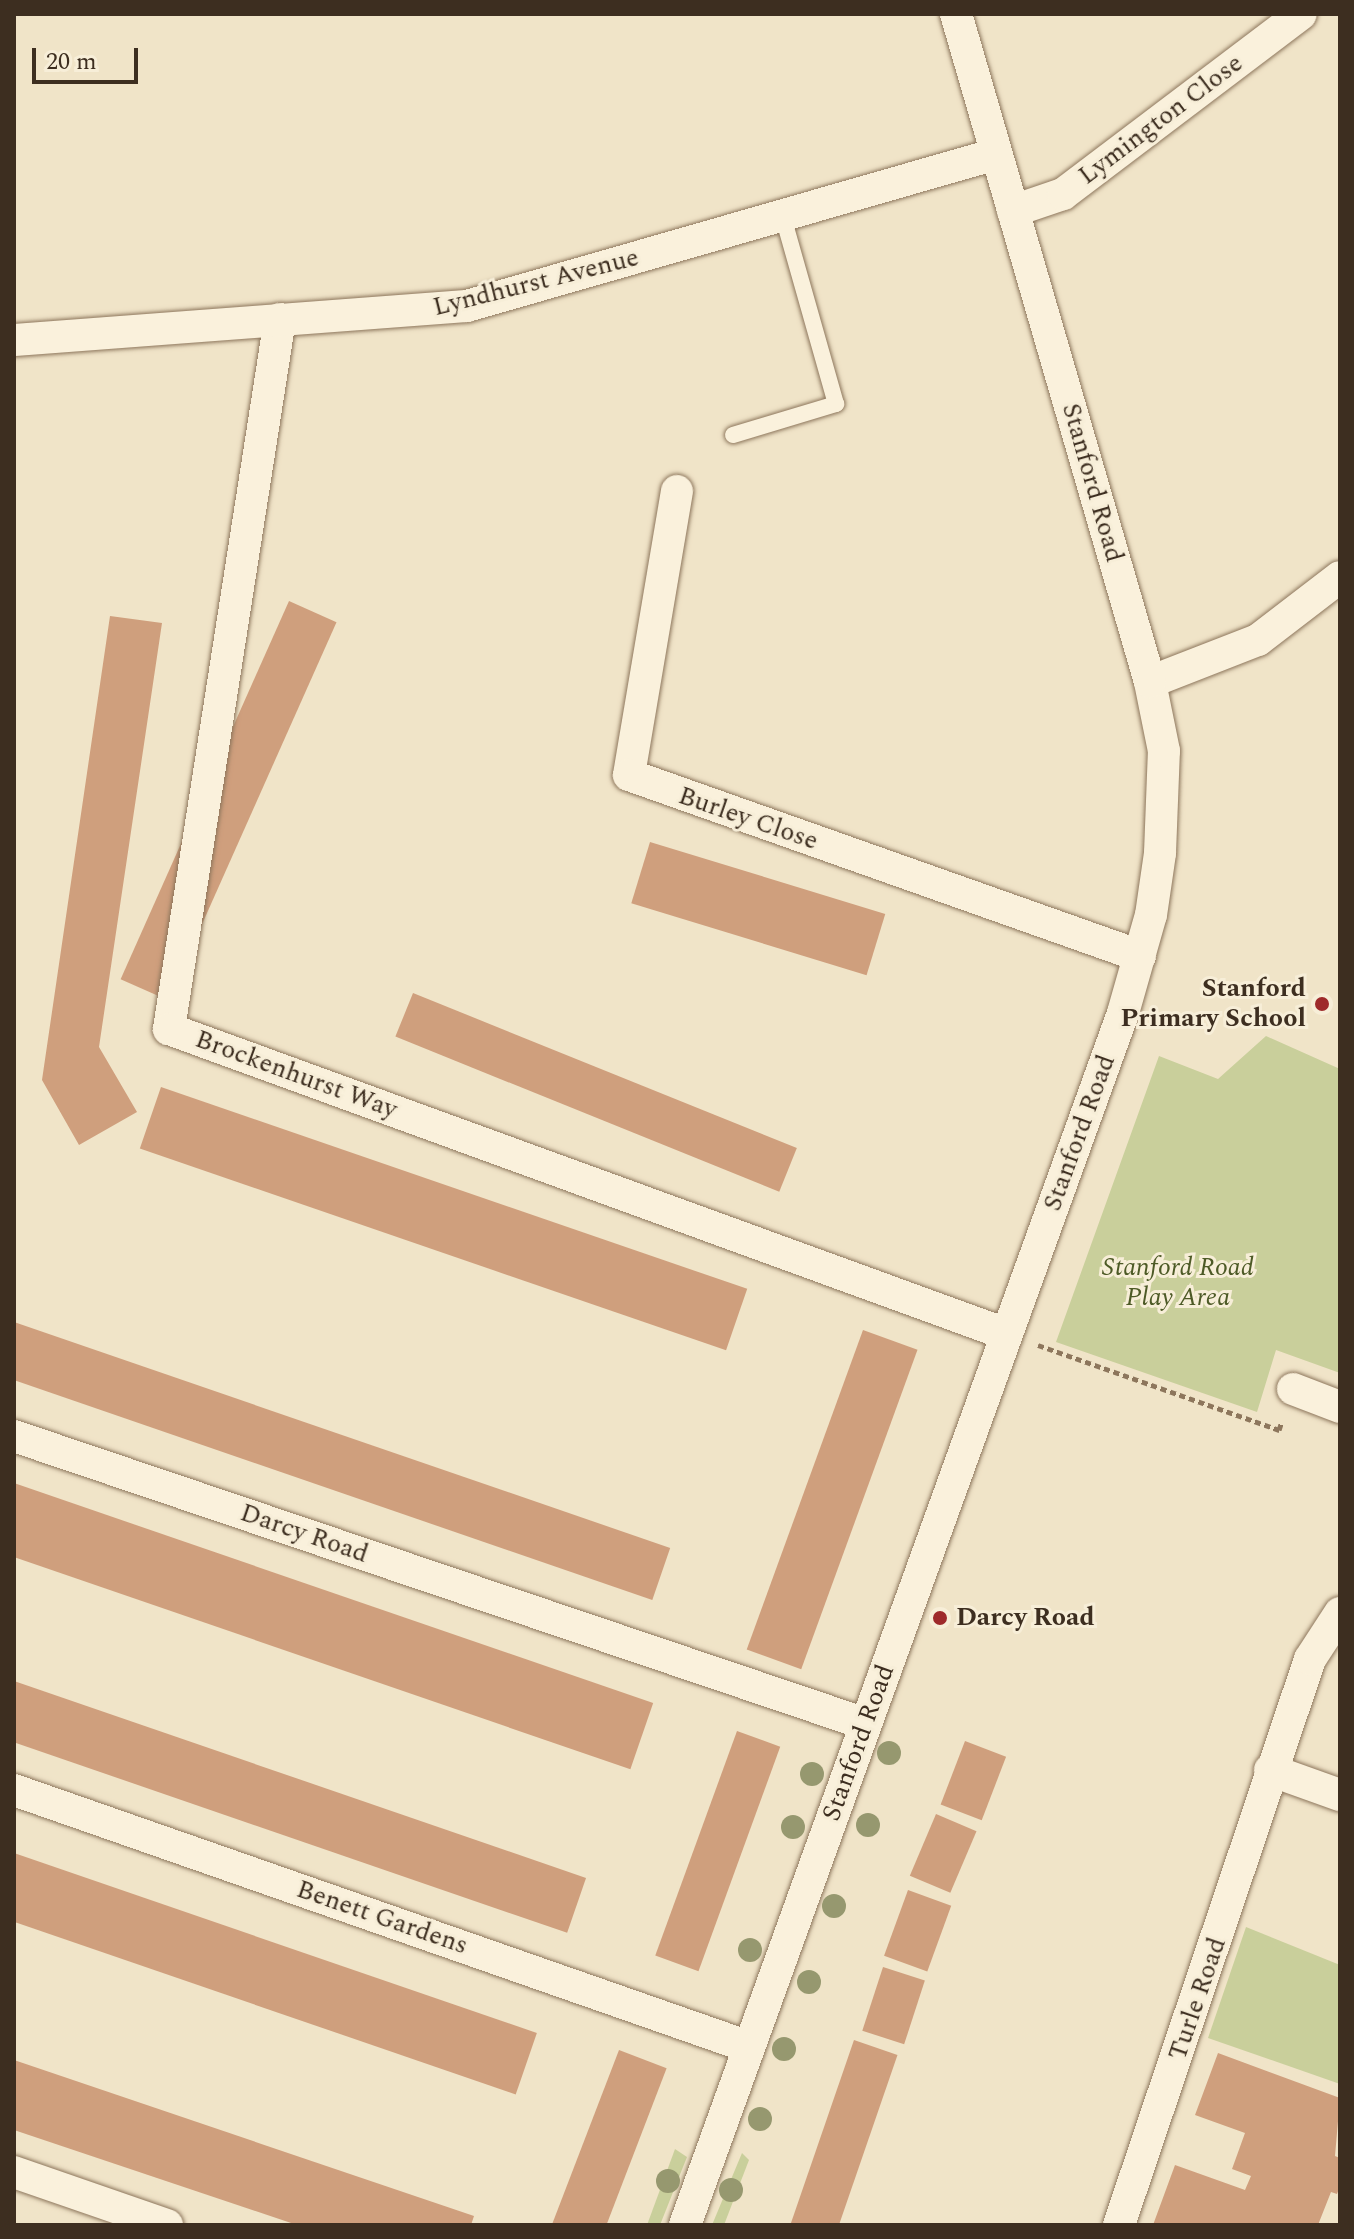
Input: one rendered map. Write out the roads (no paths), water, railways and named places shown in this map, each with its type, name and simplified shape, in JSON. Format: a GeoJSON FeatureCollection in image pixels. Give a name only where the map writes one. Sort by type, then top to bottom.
{"type":"FeatureCollection","features":[{"type":"Feature","properties":{"kind":"street","name":"Stanford Road"},"geometry":{"type":"LineString","coordinates":[[685,2225],[1140,956],[1157,880],[1165,793],[1164,751],[1150,682],[956,14]]}},
{"type":"Feature","properties":{"kind":"street","name":"Lymington Close"},"geometry":{"type":"LineString","coordinates":[[1013,211],[1063,194],[1301,14]]}},
{"type":"Feature","properties":{"kind":"street","name":"Lyndhurst Avenue"},"geometry":{"type":"LineString","coordinates":[[14,340],[467,306],[996,154]]}},
{"type":"Feature","properties":{"kind":"street","name":"Brockenhurst Way"},"geometry":{"type":"LineString","coordinates":[[280,319],[169,1029],[1006,1334]]}},
{"type":"Feature","properties":{"kind":"street","name":"Burley Close"},"geometry":{"type":"LineString","coordinates":[[677,491],[629,775],[1140,956]]}},
{"type":"Feature","properties":{"kind":"street"},"geometry":{"type":"LineString","coordinates":[[1150,682],[1258,640],[1340,577]]}},
{"type":"Feature","properties":{"kind":"street"},"geometry":{"type":"LineString","coordinates":[[1293,1389],[1340,1407]]}},
{"type":"Feature","properties":{"kind":"street","name":"Darcy Road"},"geometry":{"type":"LineString","coordinates":[[14,1436],[866,1724]]}},
{"type":"Feature","properties":{"kind":"street","name":"Turle Road"},"geometry":{"type":"LineString","coordinates":[[1119,2225],[1245,1862],[1270,1770],[1316,1645],[1340,1613]]}},
{"type":"Feature","properties":{"kind":"street"},"geometry":{"type":"LineString","coordinates":[[1270,1770],[1340,1795]]}},
{"type":"Feature","properties":{"kind":"street","name":"Benett Gardens"},"geometry":{"type":"LineString","coordinates":[[14,1790],[749,2047]]}},
{"type":"Feature","properties":{"kind":"street"},"geometry":{"type":"LineString","coordinates":[[14,2172],[167,2225]]}},
{"type":"Feature","properties":{"kind":"lane"},"geometry":{"type":"LineString","coordinates":[[733,435],[836,404],[782,213]]}},
{"type":"Feature","properties":{"kind":"place","name":"Stanford Primary School"},"geometry":{"type":"Point","coordinates":[1322,1004]}},
{"type":"Feature","properties":{"kind":"place","name":"Darcy Road"},"geometry":{"type":"Point","coordinates":[940,1618]}},
{"type":"Feature","properties":{"kind":"park label","name":"Stanford Road Play Area"},"geometry":{"type":"Point","coordinates":[1178,1283]}}]}
